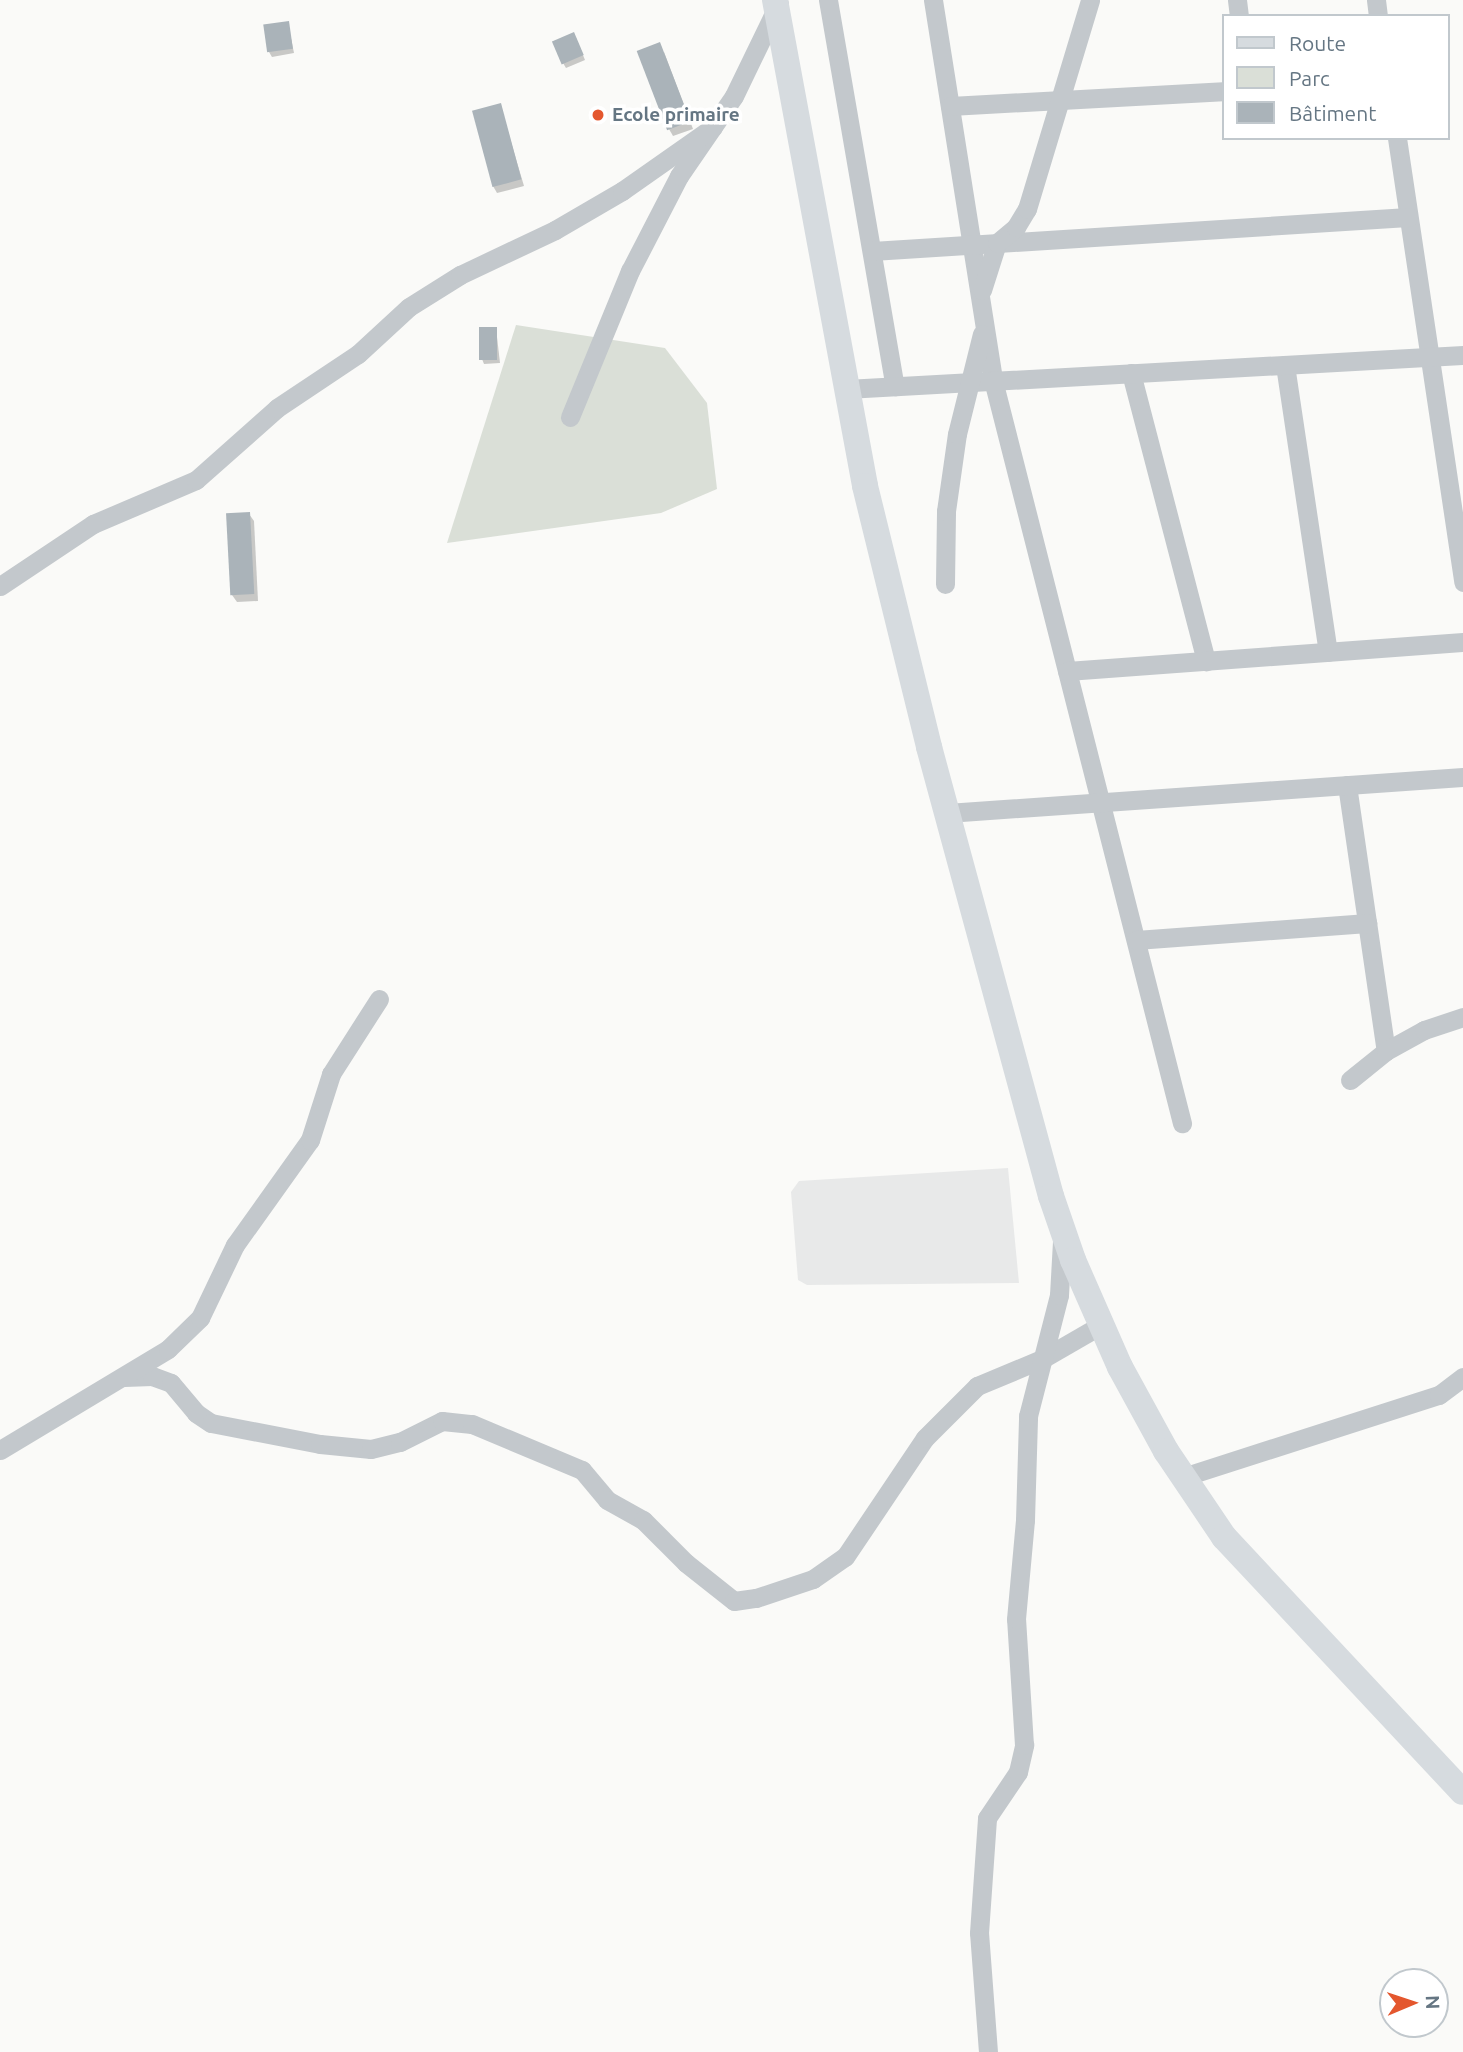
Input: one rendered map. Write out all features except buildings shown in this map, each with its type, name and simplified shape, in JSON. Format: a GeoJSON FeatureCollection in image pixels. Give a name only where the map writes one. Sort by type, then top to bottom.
{"type":"FeatureCollection","features":[{"type":"Feature","properties":{"kind":"street"},"geometry":{"type":"LineString","coordinates":[[828,0],[895,386]]}},
{"type":"Feature","properties":{"kind":"street"},"geometry":{"type":"LineString","coordinates":[[933,0],[993,380],[1182,1123]]}},
{"type":"Feature","properties":{"kind":"street"},"geometry":{"type":"LineString","coordinates":[[944,584],[946,511],[957,434],[982,338],[982,286],[997,243],[1016,227],[1027,209],[1090,0]]}},
{"type":"Feature","properties":{"kind":"street"},"geometry":{"type":"LineString","coordinates":[[570,417],[630,271],[679,176],[734,96],[777,2]]}},
{"type":"Feature","properties":{"kind":"street"},"geometry":{"type":"LineString","coordinates":[[777,2],[865,486],[947,813],[1063,1234],[1120,1367],[1183,1477],[1236,1552],[1274,1588],[1463,1792]]}},
{"type":"Feature","properties":{"kind":"street"},"geometry":{"type":"LineString","coordinates":[[950,106],[1222,91]]}},
{"type":"Feature","properties":{"kind":"street"},"geometry":{"type":"LineString","coordinates":[[0,586],[93,524],[196,480],[277,408],[358,354],[409,307],[460,275],[555,230],[622,191],[713,127]]}},
{"type":"Feature","properties":{"kind":"street"},"geometry":{"type":"LineString","coordinates":[[1397,140],[1463,582]]}},
{"type":"Feature","properties":{"kind":"street"},"geometry":{"type":"LineString","coordinates":[[872,251],[1408,217]]}},
{"type":"Feature","properties":{"kind":"street"},"geometry":{"type":"LineString","coordinates":[[846,388],[1463,355]]}},
{"type":"Feature","properties":{"kind":"street"},"geometry":{"type":"LineString","coordinates":[[1285,365],[1328,652]]}},
{"type":"Feature","properties":{"kind":"street"},"geometry":{"type":"LineString","coordinates":[[1131,373],[1206,661]]}},
{"type":"Feature","properties":{"kind":"street"},"geometry":{"type":"LineString","coordinates":[[1067,671],[1463,642]]}},
{"type":"Feature","properties":{"kind":"street"},"geometry":{"type":"LineString","coordinates":[[947,813],[1463,777]]}},
{"type":"Feature","properties":{"kind":"street"},"geometry":{"type":"LineString","coordinates":[[1347,785],[1386,1051]]}},
{"type":"Feature","properties":{"kind":"street"},"geometry":{"type":"LineString","coordinates":[[1136,940],[1367,922]]}},
{"type":"Feature","properties":{"kind":"street"},"geometry":{"type":"LineString","coordinates":[[0,1450],[168,1349],[200,1318],[235,1245],[310,1140],[331,1074],[379,999]]}},
{"type":"Feature","properties":{"kind":"street"},"geometry":{"type":"LineString","coordinates":[[1350,1080],[1386,1051],[1424,1030],[1463,1017]]}},
{"type":"Feature","properties":{"kind":"street"},"geometry":{"type":"LineString","coordinates":[[988,2052],[979,1933],[987,1818],[1018,1772],[1024,1745],[1016,1619],[1025,1520],[1028,1416],[1059,1295],[1063,1234]]}},
{"type":"Feature","properties":{"kind":"street"},"geometry":{"type":"LineString","coordinates":[[124,1377],[152,1376],[171,1383],[196,1413],[211,1423],[320,1444],[371,1449],[400,1442],[442,1421],[472,1424],[582,1470],[607,1500],[643,1520],[686,1563],[734,1601],[756,1598],[813,1579],[845,1557],[925,1438],[977,1386],[1042,1359],[1101,1325]]}},
{"type":"Feature","properties":{"kind":"street"},"geometry":{"type":"LineString","coordinates":[[1183,1477],[1439,1395],[1463,1377]]}},
{"type":"Feature","properties":{"kind":"shaded area"},"geometry":{"type":"Polygon","coordinates":[[[1008,1168],[1019,1283],[807,1285],[798,1280],[791,1192],[799,1181],[1008,1168]]]}},
{"type":"Feature","properties":{"kind":"green space"},"geometry":{"type":"Polygon","coordinates":[[[516,325],[665,348],[707,403],[717,489],[661,513],[447,543],[516,325]]]}},
{"type":"Feature","properties":{"kind":"place","name":"Ecole primaire"},"geometry":{"type":"Point","coordinates":[598,115]}}]}
